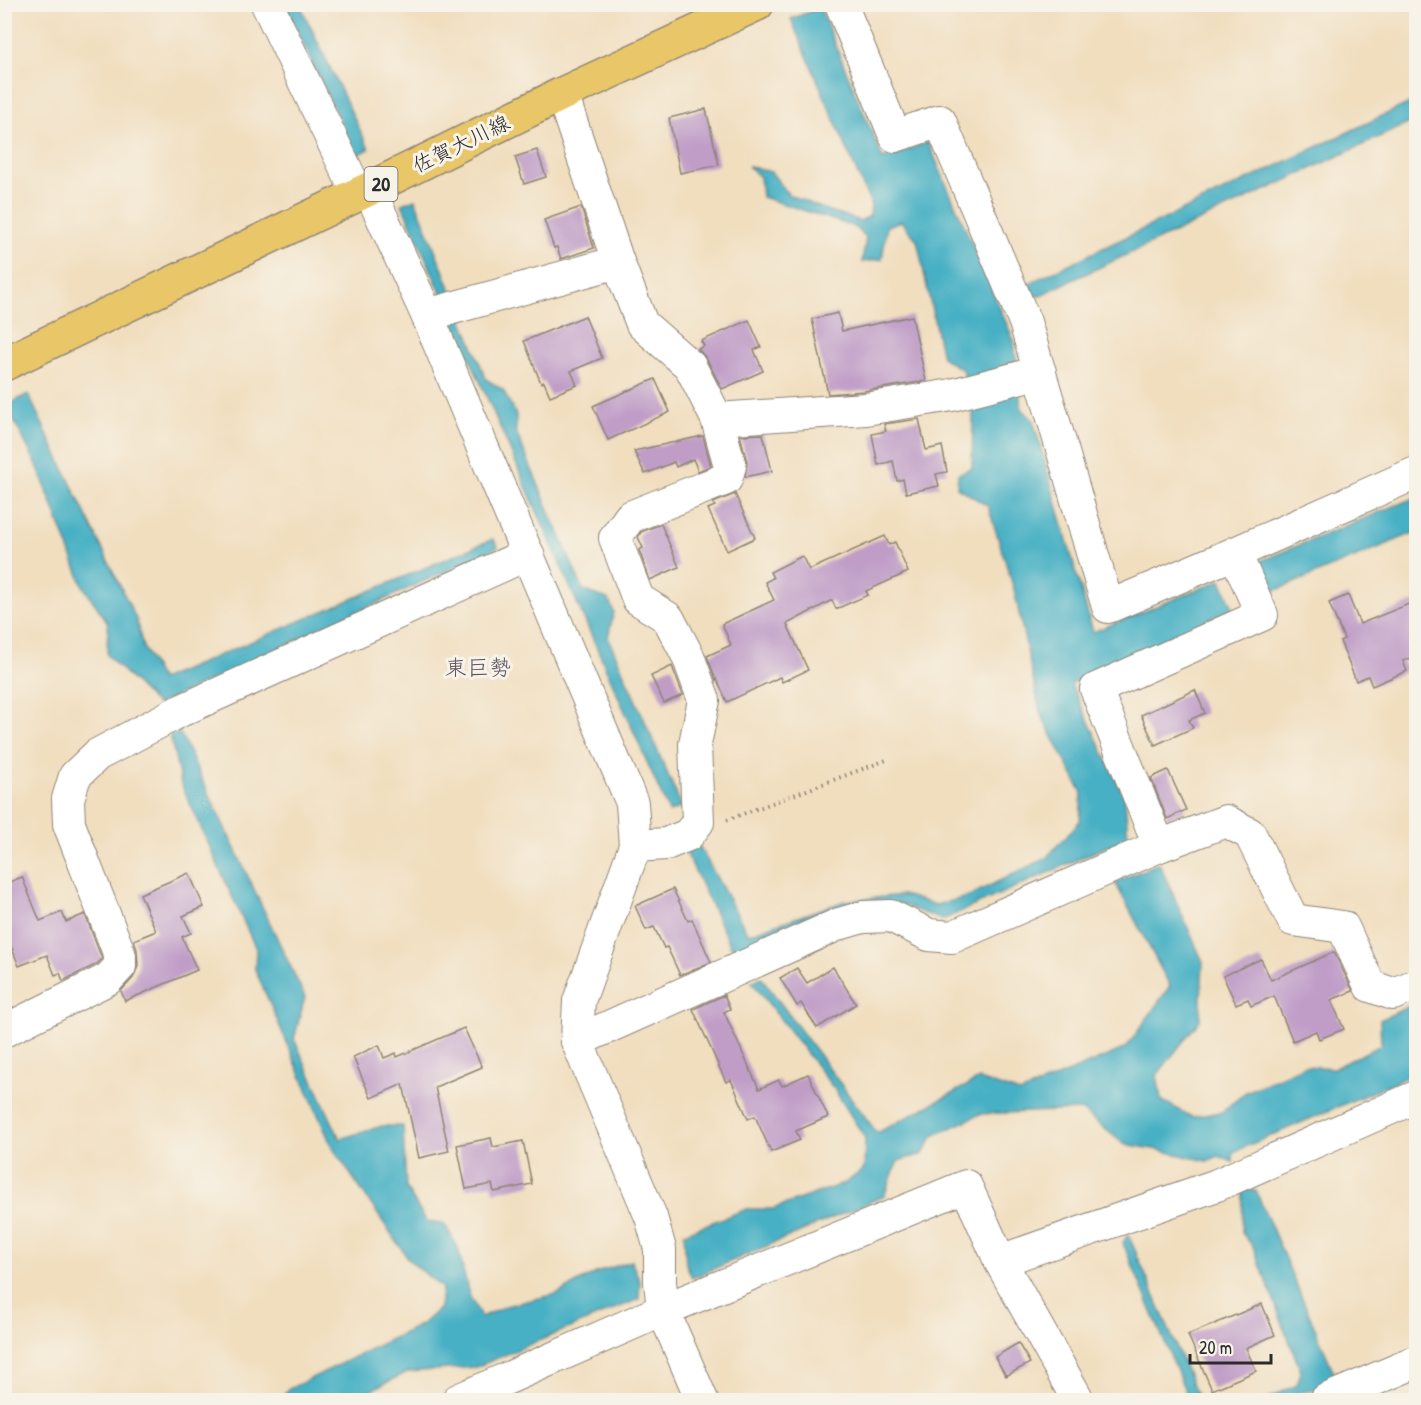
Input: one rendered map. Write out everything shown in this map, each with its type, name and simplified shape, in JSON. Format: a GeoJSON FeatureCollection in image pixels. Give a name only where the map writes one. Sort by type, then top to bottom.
{"type":"FeatureCollection","features":[{"type":"Feature","properties":{"kind":"main road","name":"佐賀大川線"},"geometry":{"type":"LineString","coordinates":[[4,364],[562,94],[757,4]]}},
{"type":"Feature","properties":{"kind":"street"},"geometry":{"type":"LineString","coordinates":[[267,4],[428,315],[633,803],[635,846],[579,1001],[577,1041],[651,1217],[660,1249],[663,1310],[702,1401]]}},
{"type":"Feature","properties":{"kind":"street"},"geometry":{"type":"LineString","coordinates":[[841,4],[895,136],[940,122],[1025,322],[1108,608],[1416,472]]}},
{"type":"Feature","properties":{"kind":"street"},"geometry":{"type":"LineString","coordinates":[[562,94],[618,262],[642,324],[690,366],[717,419],[730,466],[726,478],[630,518],[615,538],[638,599],[668,618],[688,656],[704,699],[695,744],[698,822],[688,835],[666,844],[635,846]]}},
{"type":"Feature","properties":{"kind":"street"},"geometry":{"type":"LineString","coordinates":[[428,315],[618,262]]}},
{"type":"Feature","properties":{"kind":"street"},"geometry":{"type":"LineString","coordinates":[[717,419],[867,409],[952,395],[1040,372]]}},
{"type":"Feature","properties":{"kind":"street"},"geometry":{"type":"LineString","coordinates":[[1159,846],[1096,689],[1262,615],[1235,553]]}},
{"type":"Feature","properties":{"kind":"street"},"geometry":{"type":"LineString","coordinates":[[4,1031],[108,979],[120,966],[117,945],[69,825],[68,799],[75,776],[97,754],[180,711],[528,554]]}},
{"type":"Feature","properties":{"kind":"street"},"geometry":{"type":"LineString","coordinates":[[577,1041],[839,924],[863,917],[891,916],[929,935],[952,937],[1159,846],[1226,821],[1250,834],[1293,920],[1343,927],[1370,986],[1393,994],[1416,985]]}},
{"type":"Feature","properties":{"kind":"street"},"geometry":{"type":"LineString","coordinates":[[1000,1261],[1217,1185],[1416,1097]]}},
{"type":"Feature","properties":{"kind":"street"},"geometry":{"type":"LineString","coordinates":[[458,1401],[663,1310],[966,1186],[1000,1261],[1078,1401]]}},
{"type":"Feature","properties":{"kind":"street"},"geometry":{"type":"LineString","coordinates":[[1326,1401],[1416,1362]]}},
{"type":"Feature","properties":{"kind":"path"},"geometry":{"type":"LineString","coordinates":[[688,835],[889,759]]}},
{"type":"Feature","properties":{"kind":"water"},"geometry":{"type":"Polygon","coordinates":[[[285,5],[300,5],[369,149],[356,156],[285,5]]]}},
{"type":"Feature","properties":{"kind":"water"},"geometry":{"type":"Polygon","coordinates":[[[820,8],[883,159],[928,142],[1014,341],[1021,408],[1033,420],[1093,632],[1221,580],[1233,608],[1071,684],[1125,798],[1128,837],[942,920],[898,903],[750,954],[731,947],[685,850],[698,844],[748,934],[845,901],[903,895],[936,905],[967,897],[1046,858],[1080,821],[1082,793],[1040,712],[1014,589],[988,506],[957,487],[958,474],[972,468],[973,411],[963,370],[942,357],[917,240],[901,221],[887,226],[882,259],[862,262],[866,237],[855,227],[762,197],[760,177],[748,166],[771,172],[789,195],[860,221],[870,216],[871,205],[791,19],[820,8]]]}},
{"type":"Feature","properties":{"kind":"water"},"geometry":{"type":"Polygon","coordinates":[[[1416,100],[1416,120],[1036,297],[1029,283],[1416,100]]]}},
{"type":"Feature","properties":{"kind":"water"},"geometry":{"type":"Polygon","coordinates":[[[415,199],[486,379],[503,390],[516,415],[516,432],[583,590],[608,599],[614,612],[608,637],[682,807],[669,812],[402,204],[415,199]]]}},
{"type":"Feature","properties":{"kind":"water"},"geometry":{"type":"Polygon","coordinates":[[[28,394],[136,619],[143,647],[161,680],[493,539],[498,547],[157,705],[107,655],[108,623],[83,586],[37,465],[6,406],[28,394]]]}},
{"type":"Feature","properties":{"kind":"water"},"geometry":{"type":"Polygon","coordinates":[[[1416,497],[1416,532],[1272,592],[1258,562],[1416,497]]]}},
{"type":"Feature","properties":{"kind":"water"},"geometry":{"type":"Polygon","coordinates":[[[180,733],[305,997],[294,1039],[340,1139],[382,1126],[403,1126],[406,1188],[426,1221],[445,1225],[458,1248],[469,1295],[481,1317],[506,1306],[557,1294],[596,1273],[631,1261],[640,1281],[639,1299],[476,1367],[408,1372],[350,1400],[280,1400],[287,1390],[422,1324],[440,1308],[442,1288],[409,1260],[332,1147],[255,969],[256,949],[181,784],[170,735],[180,733]]]}},
{"type":"Feature","properties":{"kind":"water"},"geometry":{"type":"Polygon","coordinates":[[[1159,863],[1203,962],[1200,1020],[1157,1075],[1161,1100],[1192,1117],[1222,1112],[1246,1092],[1304,1066],[1334,1068],[1381,1045],[1380,1020],[1416,1003],[1416,1073],[1233,1152],[1233,1162],[1219,1156],[1207,1161],[1124,1144],[1081,1110],[980,1114],[933,1136],[923,1154],[898,1161],[884,1196],[692,1278],[686,1264],[684,1233],[747,1209],[773,1209],[845,1183],[864,1169],[865,1138],[835,1090],[752,982],[761,977],[877,1133],[979,1079],[1020,1093],[1126,1048],[1170,986],[1115,882],[1159,863]]]}},
{"type":"Feature","properties":{"kind":"water"},"geometry":{"type":"Polygon","coordinates":[[[1243,1188],[1256,1191],[1335,1375],[1331,1388],[1294,1393],[1280,1400],[1265,1400],[1297,1385],[1301,1372],[1253,1246],[1242,1233],[1243,1188]]]}},
{"type":"Feature","properties":{"kind":"water"},"geometry":{"type":"Polygon","coordinates":[[[1128,1234],[1199,1400],[1189,1400],[1123,1243],[1128,1234]]]}},
{"type":"Feature","properties":{"kind":"building"},"geometry":{"type":"Polygon","coordinates":[[[706,109],[719,165],[680,173],[669,118],[706,109]]]}},
{"type":"Feature","properties":{"kind":"building"},"geometry":{"type":"Polygon","coordinates":[[[537,150],[546,177],[524,184],[515,157],[537,150]]]}},
{"type":"Feature","properties":{"kind":"building"},"geometry":{"type":"Polygon","coordinates":[[[581,207],[594,248],[561,259],[557,247],[554,248],[544,220],[581,207]]]}},
{"type":"Feature","properties":{"kind":"building"},"geometry":{"type":"Polygon","coordinates":[[[838,313],[842,331],[912,316],[926,381],[828,394],[812,319],[838,313]]]}},
{"type":"Feature","properties":{"kind":"building"},"geometry":{"type":"Polygon","coordinates":[[[585,316],[602,358],[571,371],[577,385],[550,396],[544,382],[541,383],[524,341],[585,316]]]}},
{"type":"Feature","properties":{"kind":"building"},"geometry":{"type":"Polygon","coordinates":[[[749,320],[761,347],[754,350],[763,371],[722,389],[706,358],[698,349],[704,346],[701,341],[749,320]]]}},
{"type":"Feature","properties":{"kind":"building"},"geometry":{"type":"Polygon","coordinates":[[[655,379],[670,412],[608,440],[593,406],[655,379]]]}},
{"type":"Feature","properties":{"kind":"building"},"geometry":{"type":"Polygon","coordinates":[[[919,419],[926,450],[942,446],[947,472],[936,474],[939,486],[906,493],[903,479],[897,481],[893,461],[878,465],[872,434],[886,431],[884,424],[919,419]]]}},
{"type":"Feature","properties":{"kind":"building"},"geometry":{"type":"Polygon","coordinates":[[[763,434],[772,471],[745,477],[747,462],[740,435],[763,434]]]}},
{"type":"Feature","properties":{"kind":"building"},"geometry":{"type":"Polygon","coordinates":[[[703,436],[711,466],[698,471],[693,459],[676,467],[674,462],[645,474],[634,451],[703,436]]]}},
{"type":"Feature","properties":{"kind":"building"},"geometry":{"type":"Polygon","coordinates":[[[735,494],[755,538],[727,551],[708,509],[715,506],[713,503],[735,494]]]}},
{"type":"Feature","properties":{"kind":"building"},"geometry":{"type":"Polygon","coordinates":[[[661,524],[679,567],[650,580],[639,550],[643,548],[638,537],[641,532],[661,524]]]}},
{"type":"Feature","properties":{"kind":"building"},"geometry":{"type":"Polygon","coordinates":[[[885,536],[889,545],[895,542],[908,572],[866,591],[868,595],[836,609],[832,600],[787,624],[808,670],[782,682],[780,677],[727,702],[707,656],[731,645],[722,624],[774,600],[765,582],[773,578],[770,572],[802,556],[809,570],[885,536]]]}},
{"type":"Feature","properties":{"kind":"building"},"geometry":{"type":"Polygon","coordinates":[[[1348,595],[1360,624],[1416,601],[1416,656],[1403,661],[1407,671],[1372,686],[1368,676],[1356,681],[1340,641],[1344,639],[1329,603],[1348,595]]]}},
{"type":"Feature","properties":{"kind":"building"},"geometry":{"type":"Polygon","coordinates":[[[672,666],[683,695],[664,703],[651,676],[672,666]]]}},
{"type":"Feature","properties":{"kind":"building"},"geometry":{"type":"Polygon","coordinates":[[[1195,690],[1205,713],[1189,720],[1193,728],[1155,745],[1141,715],[1195,690]]]}},
{"type":"Feature","properties":{"kind":"building"},"geometry":{"type":"Polygon","coordinates":[[[1168,770],[1186,810],[1167,819],[1151,778],[1168,770]]]}},
{"type":"Feature","properties":{"kind":"building"},"geometry":{"type":"Polygon","coordinates":[[[189,873],[204,907],[183,916],[191,933],[182,937],[197,970],[125,1001],[121,991],[133,978],[138,966],[134,940],[156,931],[140,894],[189,873]]]}},
{"type":"Feature","properties":{"kind":"building"},"geometry":{"type":"Polygon","coordinates":[[[22,877],[40,921],[62,912],[66,922],[85,914],[102,959],[97,964],[63,981],[60,973],[55,975],[47,955],[19,966],[4,928],[4,884],[22,877]]]}},
{"type":"Feature","properties":{"kind":"building"},"geometry":{"type":"Polygon","coordinates":[[[673,889],[688,921],[692,919],[711,962],[680,975],[667,947],[664,948],[654,927],[646,930],[635,906],[673,889]]]}},
{"type":"Feature","properties":{"kind":"building"},"geometry":{"type":"Polygon","coordinates":[[[1334,952],[1353,991],[1331,1000],[1344,1029],[1319,1039],[1316,1031],[1293,1041],[1274,996],[1251,1006],[1248,999],[1236,1004],[1223,976],[1261,959],[1271,980],[1334,952]]]}},
{"type":"Feature","properties":{"kind":"building"},"geometry":{"type":"Polygon","coordinates":[[[833,967],[856,1004],[817,1028],[801,1003],[797,1006],[780,978],[797,968],[807,983],[833,967]]]}},
{"type":"Feature","properties":{"kind":"building"},"geometry":{"type":"Polygon","coordinates":[[[724,995],[730,1009],[724,1012],[759,1089],[779,1080],[782,1086],[808,1074],[828,1117],[796,1131],[800,1140],[771,1152],[755,1116],[748,1119],[731,1080],[726,1082],[693,1009],[724,995]]]}},
{"type":"Feature","properties":{"kind":"building"},"geometry":{"type":"Polygon","coordinates":[[[464,1028],[482,1067],[435,1087],[449,1151],[419,1158],[403,1084],[371,1098],[353,1057],[379,1045],[384,1058],[396,1053],[397,1057],[464,1028]]]}},
{"type":"Feature","properties":{"kind":"building"},"geometry":{"type":"Polygon","coordinates":[[[491,1138],[493,1147],[523,1141],[532,1184],[494,1192],[492,1184],[466,1189],[457,1145],[491,1138]]]}},
{"type":"Feature","properties":{"kind":"building"},"geometry":{"type":"Polygon","coordinates":[[[1262,1304],[1275,1335],[1246,1348],[1256,1371],[1212,1390],[1188,1335],[1262,1304]]]}},
{"type":"Feature","properties":{"kind":"building"},"geometry":{"type":"Polygon","coordinates":[[[1018,1343],[1030,1363],[1006,1376],[995,1357],[1018,1343]]]}},
{"type":"Feature","properties":{"kind":"district","name":"東巨勢"},"geometry":{"type":"Point","coordinates":[478,667]}}]}
